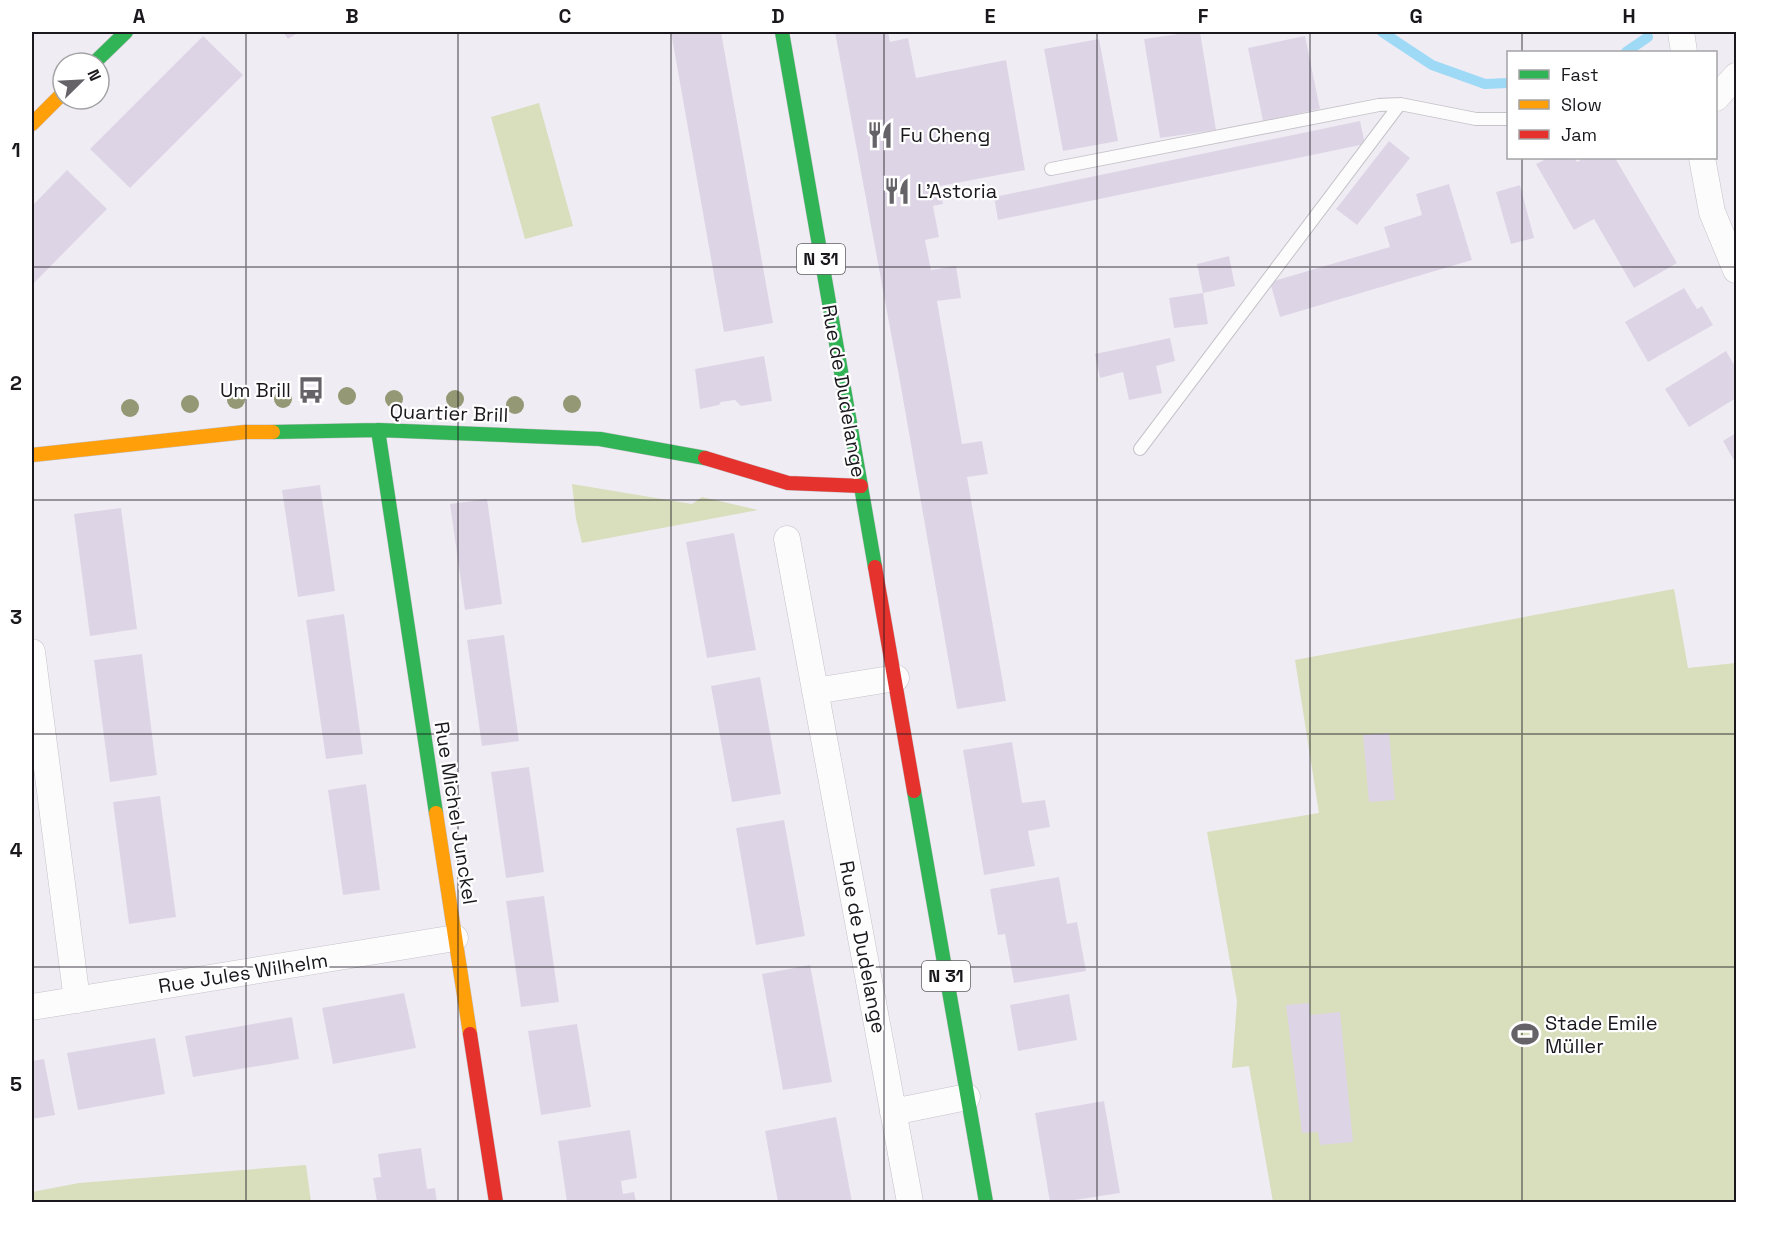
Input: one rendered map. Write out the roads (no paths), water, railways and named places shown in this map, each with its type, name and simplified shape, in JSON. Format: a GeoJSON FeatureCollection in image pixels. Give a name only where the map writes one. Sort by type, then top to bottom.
{"type":"FeatureCollection","features":[{"type":"Feature","properties":{"kind":"street"},"geometry":{"type":"LineString","coordinates":[[106,51],[126,32]]}},
{"type":"Feature","properties":{"kind":"street","name":"Rue de Dudelange"},"geometry":{"type":"LineString","coordinates":[[782,32],[986,1203]]}},
{"type":"Feature","properties":{"kind":"street"},"geometry":{"type":"LineString","coordinates":[[1681,32],[1684,51]]}},
{"type":"Feature","properties":{"kind":"street"},"geometry":{"type":"LineString","coordinates":[[1717,97],[1737,76]]}},
{"type":"Feature","properties":{"kind":"street"},"geometry":{"type":"LineString","coordinates":[[32,124],[51,105]]}},
{"type":"Feature","properties":{"kind":"street"},"geometry":{"type":"LineString","coordinates":[[1702,159],[1712,212],[1737,270]]}},
{"type":"Feature","properties":{"kind":"street","name":"Quartier Brill"},"geometry":{"type":"LineString","coordinates":[[32,455],[245,432],[378,430],[600,439],[707,458],[788,483],[861,486]]}},
{"type":"Feature","properties":{"kind":"street","name":"Rue Michel Junckel"},"geometry":{"type":"LineString","coordinates":[[378,430],[496,1203]]}},
{"type":"Feature","properties":{"kind":"street","name":"Rue de Dudelange"},"geometry":{"type":"LineString","coordinates":[[787,539],[910,1203]]}},
{"type":"Feature","properties":{"kind":"street"},"geometry":{"type":"LineString","coordinates":[[32,652],[33,678],[77,1000]]}},
{"type":"Feature","properties":{"kind":"street"},"geometry":{"type":"LineString","coordinates":[[815,691],[896,678]]}},
{"type":"Feature","properties":{"kind":"street","name":"Rue Jules Wilhelm"},"geometry":{"type":"LineString","coordinates":[[32,1007],[455,938]]}},
{"type":"Feature","properties":{"kind":"street"},"geometry":{"type":"LineString","coordinates":[[893,1112],[967,1097]]}},
{"type":"Feature","properties":{"kind":"lane"},"geometry":{"type":"LineString","coordinates":[[1051,169],[1379,105],[1400,104],[1476,119],[1507,119]]}},
{"type":"Feature","properties":{"kind":"lane"},"geometry":{"type":"LineString","coordinates":[[1140,449],[1400,104]]}},
{"type":"Feature","properties":{"kind":"waterway"},"geometry":{"type":"LineString","coordinates":[[1382,32],[1432,65],[1485,84],[1507,83]]}},
{"type":"Feature","properties":{"kind":"waterway"},"geometry":{"type":"LineString","coordinates":[[1627,51],[1648,37]]}},
{"type":"Feature","properties":{"kind":"place","name":"Fu Cheng"},"geometry":{"type":"Point","coordinates":[880,135]}},
{"type":"Feature","properties":{"kind":"place","name":"L'Astoria"},"geometry":{"type":"Point","coordinates":[897,191]}},
{"type":"Feature","properties":{"kind":"place","name":"Um Brill"},"geometry":{"type":"Point","coordinates":[311,390]}},
{"type":"Feature","properties":{"kind":"place","name":"Stade Emile Müller"},"geometry":{"type":"Point","coordinates":[1525,1034]}}]}
